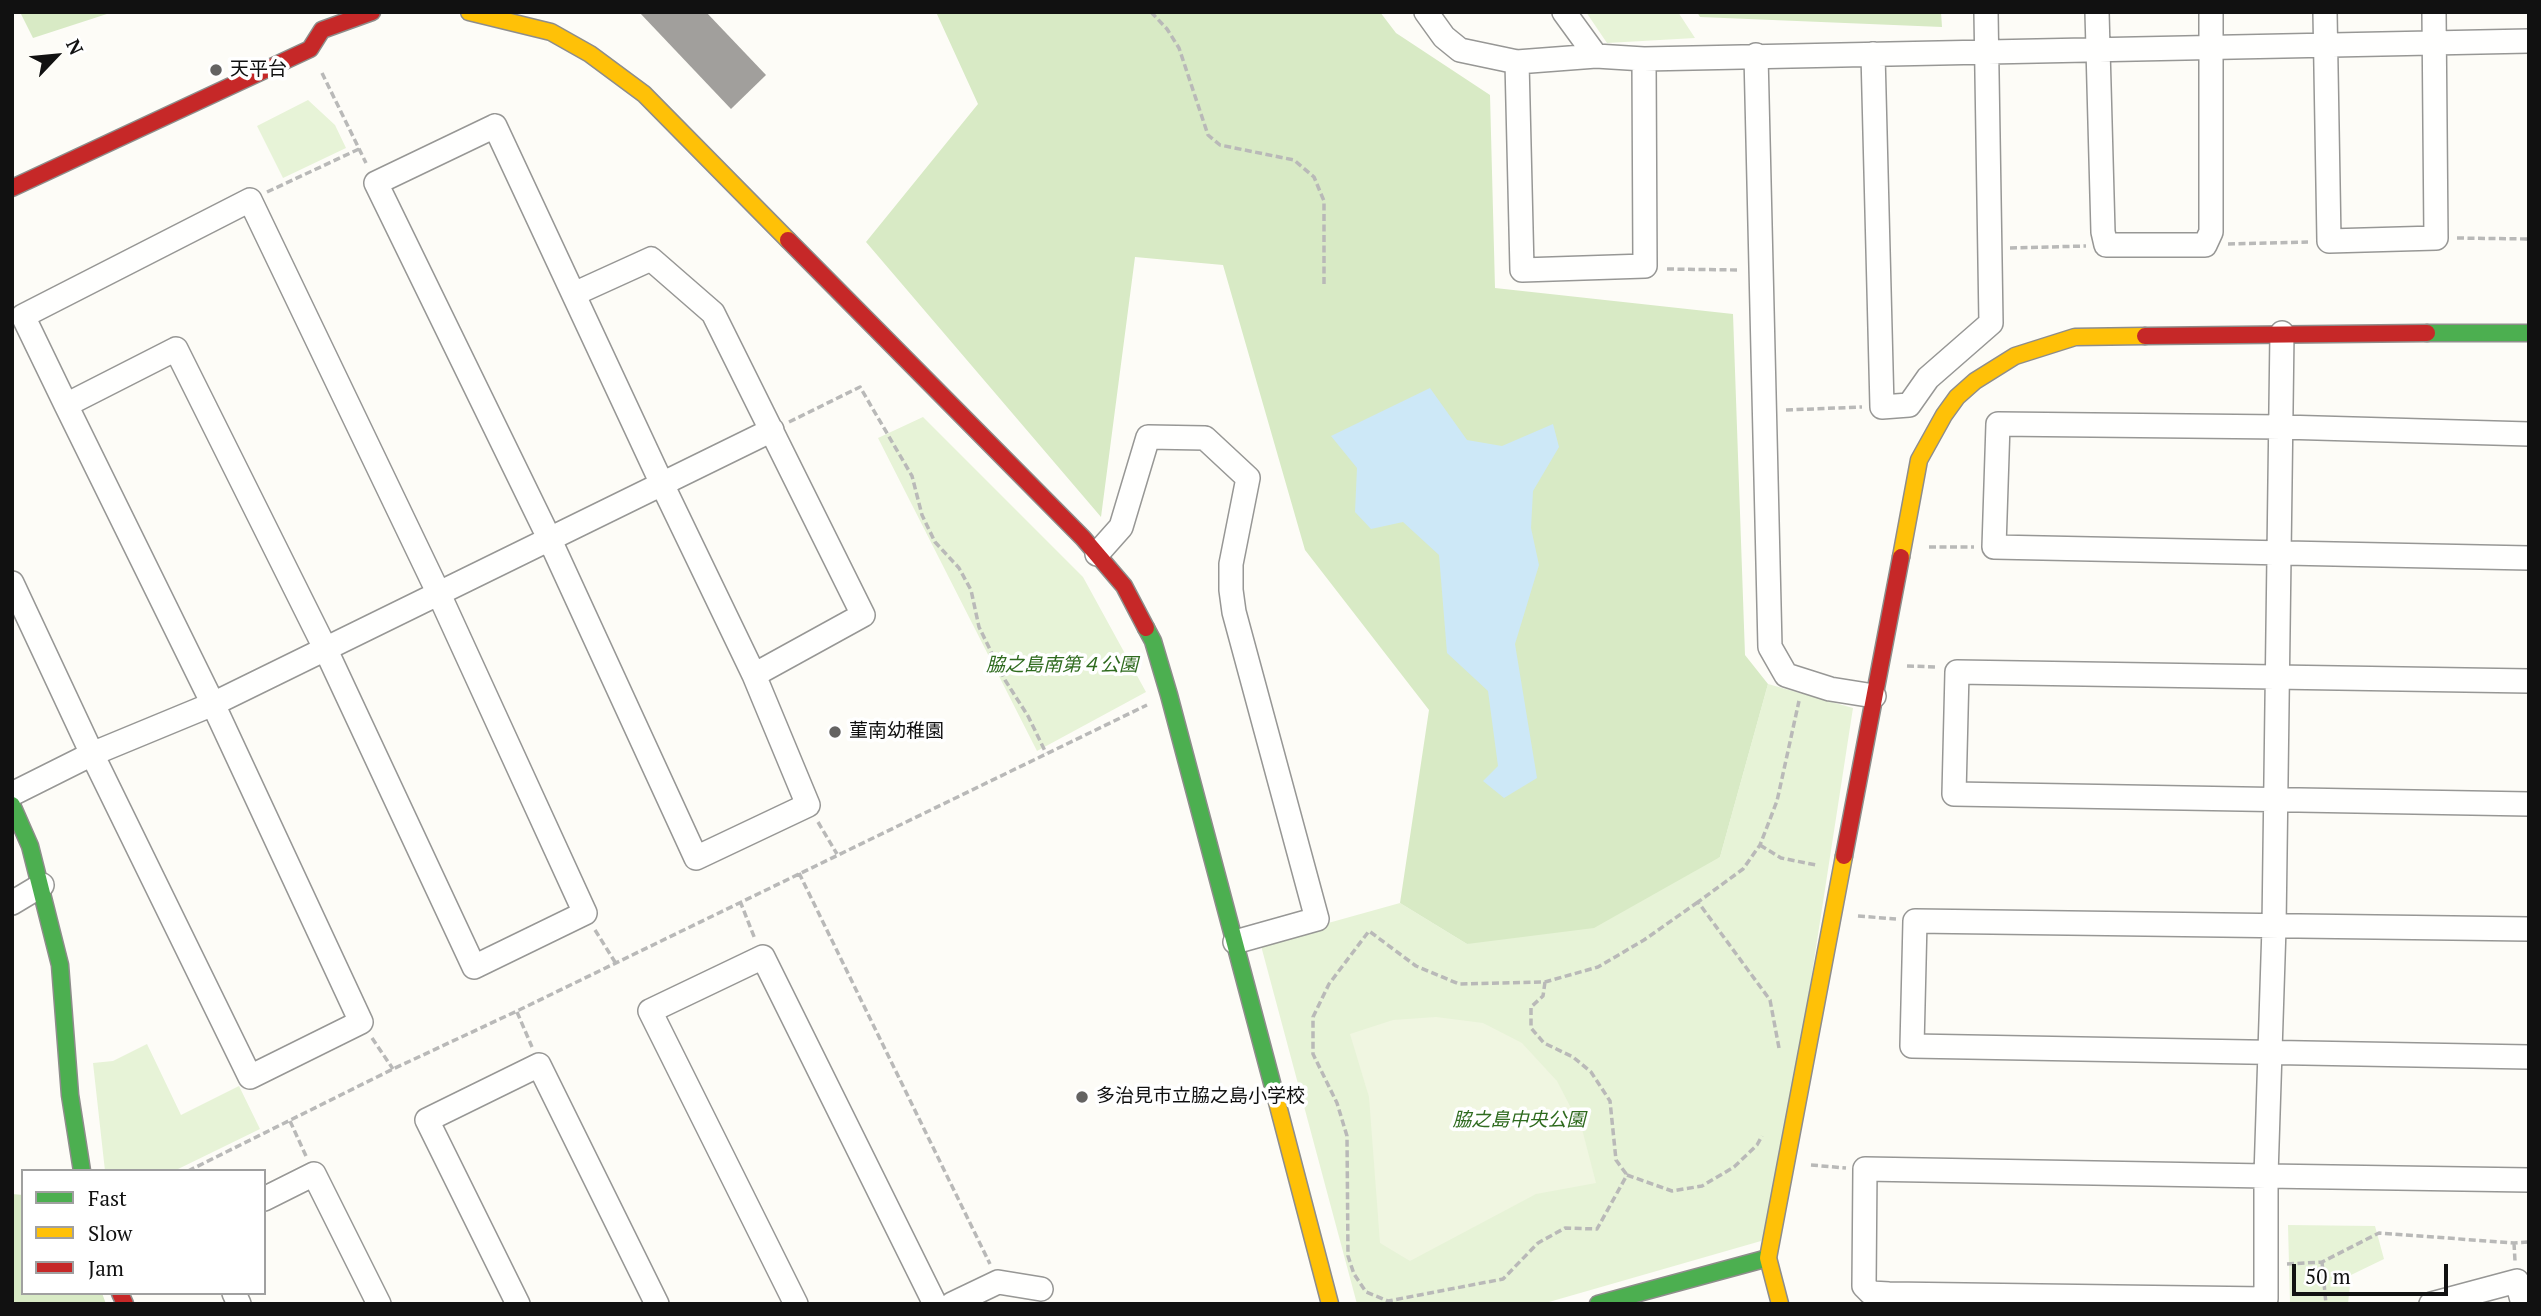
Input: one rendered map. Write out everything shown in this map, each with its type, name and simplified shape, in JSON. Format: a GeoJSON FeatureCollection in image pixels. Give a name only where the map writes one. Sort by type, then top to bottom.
{"type":"FeatureCollection","features":[{"type":"Feature","properties":{"kind":"street"},"geometry":{"type":"LineString","coordinates":[[12,188],[310,49],[322,30],[373,12]]}},
{"type":"Feature","properties":{"kind":"street"},"geometry":{"type":"LineString","coordinates":[[469,12],[551,32],[590,54],[644,94],[1097,554],[1124,586],[1153,640],[1169,695],[1330,1304]]}},
{"type":"Feature","properties":{"kind":"street"},"geometry":{"type":"LineString","coordinates":[[1426,12],[1444,37],[1460,50],[1517,62],[1596,57],[1644,59],[2529,41]]}},
{"type":"Feature","properties":{"kind":"street"},"geometry":{"type":"LineString","coordinates":[[1564,12],[1596,57]]}},
{"type":"Feature","properties":{"kind":"street"},"geometry":{"type":"LineString","coordinates":[[1873,54],[1882,407],[1909,405],[1928,378],[1991,323],[1986,12]]}},
{"type":"Feature","properties":{"kind":"street"},"geometry":{"type":"LineString","coordinates":[[2097,12],[2103,232],[2106,245],[2205,244],[2211,232],[2211,12]]}},
{"type":"Feature","properties":{"kind":"street"},"geometry":{"type":"LineString","coordinates":[[2325,12],[2329,241],[2436,238],[2434,12]]}},
{"type":"Feature","properties":{"kind":"street"},"geometry":{"type":"LineString","coordinates":[[1756,55],[1770,647],[1786,675],[1830,689],[1874,696]]}},
{"type":"Feature","properties":{"kind":"street"},"geometry":{"type":"LineString","coordinates":[[1517,62],[1522,270],[1645,266],[1644,59]]}},
{"type":"Feature","properties":{"kind":"street"},"geometry":{"type":"LineString","coordinates":[[495,126],[574,294],[754,675],[808,805],[696,858],[549,538],[376,183],[495,126]]}},
{"type":"Feature","properties":{"kind":"street"},"geometry":{"type":"LineString","coordinates":[[12,583],[92,754],[250,1077],[361,1022],[213,704],[66,405],[18,318],[250,200],[438,592],[585,913],[474,968],[325,648],[176,349],[66,405]]}},
{"type":"Feature","properties":{"kind":"street"},"geometry":{"type":"LineString","coordinates":[[574,294],[651,259],[713,313],[863,615],[754,675]]}},
{"type":"Feature","properties":{"kind":"street"},"geometry":{"type":"LineString","coordinates":[[1780,1304],[1768,1258],[1919,460],[1957,397],[1975,381],[2015,356],[2075,337],[2529,332]]}},
{"type":"Feature","properties":{"kind":"street"},"geometry":{"type":"LineString","coordinates":[[2282,333],[2274,927],[2266,1176],[2266,1299],[1871,1293],[1864,1286],[1865,1169],[2266,1176],[2529,1180]]}},
{"type":"Feature","properties":{"kind":"street"},"geometry":{"type":"LineString","coordinates":[[2529,433],[1998,424],[1994,547],[2529,558]]}},
{"type":"Feature","properties":{"kind":"street"},"geometry":{"type":"LineString","coordinates":[[12,794],[92,754],[213,704],[772,430]]}},
{"type":"Feature","properties":{"kind":"street"},"geometry":{"type":"LineString","coordinates":[[1097,554],[1121,527],[1148,436],[1205,438],[1248,478],[1231,564],[1234,612],[1317,919],[1235,942]]}},
{"type":"Feature","properties":{"kind":"street"},"geometry":{"type":"LineString","coordinates":[[2529,681],[1957,672],[1954,794],[2529,804]]}},
{"type":"Feature","properties":{"kind":"street"},"geometry":{"type":"LineString","coordinates":[[12,805],[30,846],[42,885],[60,965],[70,1095],[82,1169]]}},
{"type":"Feature","properties":{"kind":"street"},"geometry":{"type":"LineString","coordinates":[[12,903],[42,885]]}},
{"type":"Feature","properties":{"kind":"street"},"geometry":{"type":"LineString","coordinates":[[2529,929],[1915,921],[1912,1046],[2529,1057]]}},
{"type":"Feature","properties":{"kind":"street"},"geometry":{"type":"LineString","coordinates":[[796,1304],[650,1011],[763,957],[935,1304]]}},
{"type":"Feature","properties":{"kind":"street"},"geometry":{"type":"LineString","coordinates":[[518,1304],[427,1120],[539,1065],[657,1304]]}},
{"type":"Feature","properties":{"kind":"street"},"geometry":{"type":"LineString","coordinates":[[266,1198],[314,1174],[379,1304]]}},
{"type":"Feature","properties":{"kind":"street"},"geometry":{"type":"LineString","coordinates":[[1598,1304],[1768,1258]]}},
{"type":"Feature","properties":{"kind":"street"},"geometry":{"type":"LineString","coordinates":[[2431,1304],[2517,1281],[2523,1304]]}},
{"type":"Feature","properties":{"kind":"street"},"geometry":{"type":"LineString","coordinates":[[952,1304],[998,1282],[1041,1289]]}},
{"type":"Feature","properties":{"kind":"path"},"geometry":{"type":"LineString","coordinates":[[1151,12],[1167,29],[1179,48],[1208,135],[1220,145],[1294,160],[1314,177],[1324,201],[1324,288]]}},
{"type":"Feature","properties":{"kind":"path"},"geometry":{"type":"LineString","coordinates":[[310,49],[376,183]]}},
{"type":"Feature","properties":{"kind":"path"},"geometry":{"type":"LineString","coordinates":[[250,200],[359,148]]}},
{"type":"Feature","properties":{"kind":"path"},"geometry":{"type":"LineString","coordinates":[[2436,238],[2529,239]]}},
{"type":"Feature","properties":{"kind":"path"},"geometry":{"type":"LineString","coordinates":[[2205,244],[2329,241]]}},
{"type":"Feature","properties":{"kind":"path"},"geometry":{"type":"LineString","coordinates":[[1991,249],[2106,245]]}},
{"type":"Feature","properties":{"kind":"path"},"geometry":{"type":"LineString","coordinates":[[1645,266],[1651,269],[1762,270]]}},
{"type":"Feature","properties":{"kind":"path"},"geometry":{"type":"LineString","coordinates":[[772,430],[860,387],[912,475],[935,542],[959,568],[971,590],[979,627],[1046,754]]}},
{"type":"Feature","properties":{"kind":"path"},"geometry":{"type":"LineString","coordinates":[[1763,411],[1882,407]]}},
{"type":"Feature","properties":{"kind":"path"},"geometry":{"type":"LineString","coordinates":[[1903,548],[1994,547]]}},
{"type":"Feature","properties":{"kind":"path"},"geometry":{"type":"LineString","coordinates":[[1880,666],[1941,667],[1957,672]]}},
{"type":"Feature","properties":{"kind":"path"},"geometry":{"type":"LineString","coordinates":[[1627,1175],[1597,1229],[1565,1227],[1538,1243],[1503,1279],[1388,1301],[1367,1292],[1353,1274],[1348,1256],[1347,1136],[1338,1103],[1312,1054],[1312,1017],[1329,984],[1369,931],[1416,966],[1459,984],[1545,982],[1598,967],[1644,940],[1743,869],[1760,845],[1777,801],[1803,682]]}},
{"type":"Feature","properties":{"kind":"path"},"geometry":{"type":"LineString","coordinates":[[192,1169],[393,1069],[1169,695]]}},
{"type":"Feature","properties":{"kind":"path"},"geometry":{"type":"LineString","coordinates":[[808,805],[837,855]]}},
{"type":"Feature","properties":{"kind":"path"},"geometry":{"type":"LineString","coordinates":[[1760,845],[1781,858],[1842,869]]}},
{"type":"Feature","properties":{"kind":"path"},"geometry":{"type":"LineString","coordinates":[[799,873],[998,1282]]}},
{"type":"Feature","properties":{"kind":"path"},"geometry":{"type":"LineString","coordinates":[[740,901],[763,957]]}},
{"type":"Feature","properties":{"kind":"path"},"geometry":{"type":"LineString","coordinates":[[1698,902],[1770,1000],[1780,1055]]}},
{"type":"Feature","properties":{"kind":"path"},"geometry":{"type":"LineString","coordinates":[[585,913],[615,963]]}},
{"type":"Feature","properties":{"kind":"path"},"geometry":{"type":"LineString","coordinates":[[1833,914],[1915,921]]}},
{"type":"Feature","properties":{"kind":"path"},"geometry":{"type":"LineString","coordinates":[[1545,982],[1543,996],[1531,1007],[1531,1028],[1544,1043],[1573,1057],[1591,1072],[1610,1101],[1616,1160],[1627,1175],[1672,1191],[1702,1186],[1734,1167],[1757,1145],[1763,1135]]}},
{"type":"Feature","properties":{"kind":"path"},"geometry":{"type":"LineString","coordinates":[[517,1011],[539,1065]]}},
{"type":"Feature","properties":{"kind":"path"},"geometry":{"type":"LineString","coordinates":[[361,1022],[393,1069]]}},
{"type":"Feature","properties":{"kind":"path"},"geometry":{"type":"LineString","coordinates":[[290,1121],[314,1174]]}},
{"type":"Feature","properties":{"kind":"path"},"geometry":{"type":"LineString","coordinates":[[1787,1163],[1865,1169]]}},
{"type":"Feature","properties":{"kind":"path"},"geometry":{"type":"LineString","coordinates":[[2267,1265],[2322,1262],[2379,1233],[2514,1243],[2529,1241]]}},
{"type":"Feature","properties":{"kind":"path"},"geometry":{"type":"LineString","coordinates":[[2322,1262],[2326,1304]]}},
{"type":"Feature","properties":{"kind":"green space"},"geometry":{"type":"Polygon","coordinates":[[[20,12],[113,12],[33,38],[20,12]]]}},
{"type":"Feature","properties":{"kind":"green space"},"geometry":{"type":"Polygon","coordinates":[[[936,12],[1380,12],[1396,33],[1490,95],[1495,288],[1733,314],[1745,655],[1768,684],[1720,857],[1594,928],[1467,944],[1400,903],[1429,710],[1305,550],[1223,265],[1135,257],[1101,517],[866,242],[978,104],[936,12]]]}},
{"type":"Feature","properties":{"kind":"green space"},"geometry":{"type":"Polygon","coordinates":[[[1586,12],[1678,12],[1695,38],[1607,43],[1586,12]]]}},
{"type":"Feature","properties":{"kind":"green space"},"geometry":{"type":"Polygon","coordinates":[[[1697,12],[1941,12],[1942,27],[1700,17],[1697,12]]]}},
{"type":"Feature","properties":{"kind":"green space"},"geometry":{"type":"Polygon","coordinates":[[[308,100],[335,125],[346,148],[283,178],[257,126],[308,100]]]}},
{"type":"Feature","properties":{"kind":"green space","name":"脇之島南第４公園"},"geometry":{"type":"Polygon","coordinates":[[[923,417],[1083,577],[1146,692],[1037,751],[878,438],[923,417]]]}},
{"type":"Feature","properties":{"kind":"green space","name":"脇之島中央公園"},"geometry":{"type":"Polygon","coordinates":[[[1768,684],[1853,708],[1773,1226],[1761,1241],[1542,1304],[1357,1304],[1260,942],[1400,903],[1467,944],[1720,857],[1768,684]]]}},
{"type":"Feature","properties":{"kind":"green space"},"geometry":{"type":"Polygon","coordinates":[[[1436,1017],[1483,1023],[1522,1043],[1557,1081],[1582,1129],[1596,1183],[1536,1194],[1410,1261],[1380,1243],[1369,1097],[1350,1034],[1393,1020],[1436,1017]]]}},
{"type":"Feature","properties":{"kind":"green space"},"geometry":{"type":"Polygon","coordinates":[[[147,1044],[181,1115],[239,1086],[260,1129],[178,1169],[105,1169],[93,1063],[113,1061],[147,1044]]]}},
{"type":"Feature","properties":{"kind":"green space"},"geometry":{"type":"Polygon","coordinates":[[[12,1194],[21,1195],[21,1295],[103,1295],[106,1304],[12,1304],[12,1194]]]}},
{"type":"Feature","properties":{"kind":"green space"},"geometry":{"type":"Polygon","coordinates":[[[2288,1225],[2375,1226],[2384,1259],[2351,1275],[2348,1304],[2290,1304],[2288,1225]]]}},
{"type":"Feature","properties":{"kind":"water"},"geometry":{"type":"Polygon","coordinates":[[[1430,388],[1467,440],[1502,446],[1553,424],[1559,447],[1533,491],[1531,528],[1539,565],[1515,644],[1537,778],[1504,798],[1483,781],[1498,766],[1488,691],[1447,653],[1439,555],[1403,522],[1371,529],[1355,512],[1357,468],[1331,436],[1430,388]]]}},
{"type":"Feature","properties":{"kind":"building"},"geometry":{"type":"Polygon","coordinates":[[[639,12],[706,12],[766,75],[731,109],[639,12]]]}},
{"type":"Feature","properties":{"kind":"traffic: fast"},"geometry":{"type":"LineString","coordinates":[[2427,333],[2529,333]]}},
{"type":"Feature","properties":{"kind":"traffic: fast"},"geometry":{"type":"LineString","coordinates":[[1146,628],[1153,641],[1169,695],[1276,1098]]}},
{"type":"Feature","properties":{"kind":"traffic: fast"},"geometry":{"type":"LineString","coordinates":[[12,805],[30,846],[60,965],[70,1095],[82,1169]]}},
{"type":"Feature","properties":{"kind":"traffic: fast"},"geometry":{"type":"LineString","coordinates":[[1598,1304],[1768,1258]]}},
{"type":"Feature","properties":{"kind":"traffic: slow"},"geometry":{"type":"LineString","coordinates":[[469,12],[551,32],[590,54],[644,94],[788,240]]}},
{"type":"Feature","properties":{"kind":"traffic: slow"},"geometry":{"type":"LineString","coordinates":[[1901,557],[1919,460],[1957,397],[1975,381],[2015,356],[2075,337],[2145,336]]}},
{"type":"Feature","properties":{"kind":"traffic: slow"},"geometry":{"type":"LineString","coordinates":[[1780,1304],[1768,1258],[1844,856]]}},
{"type":"Feature","properties":{"kind":"traffic: slow"},"geometry":{"type":"LineString","coordinates":[[1276,1098],[1330,1304]]}},
{"type":"Feature","properties":{"kind":"traffic: jam"},"geometry":{"type":"LineString","coordinates":[[12,188],[310,49],[322,30],[372,12]]}},
{"type":"Feature","properties":{"kind":"traffic: jam"},"geometry":{"type":"LineString","coordinates":[[788,240],[1083,538],[1124,586],[1146,628]]}},
{"type":"Feature","properties":{"kind":"traffic: jam"},"geometry":{"type":"LineString","coordinates":[[2145,336],[2427,333]]}},
{"type":"Feature","properties":{"kind":"traffic: jam"},"geometry":{"type":"LineString","coordinates":[[1844,856],[1901,557]]}},
{"type":"Feature","properties":{"kind":"traffic: jam"},"geometry":{"type":"LineString","coordinates":[[121,1295],[125,1304]]}},
{"type":"Feature","properties":{"kind":"place","name":"天平台"},"geometry":{"type":"Point","coordinates":[216,70]}},
{"type":"Feature","properties":{"kind":"place","name":"菫南幼稚園"},"geometry":{"type":"Point","coordinates":[835,732]}},
{"type":"Feature","properties":{"kind":"place","name":"多治見市立脇之島小学校"},"geometry":{"type":"Point","coordinates":[1082,1097]}}]}
